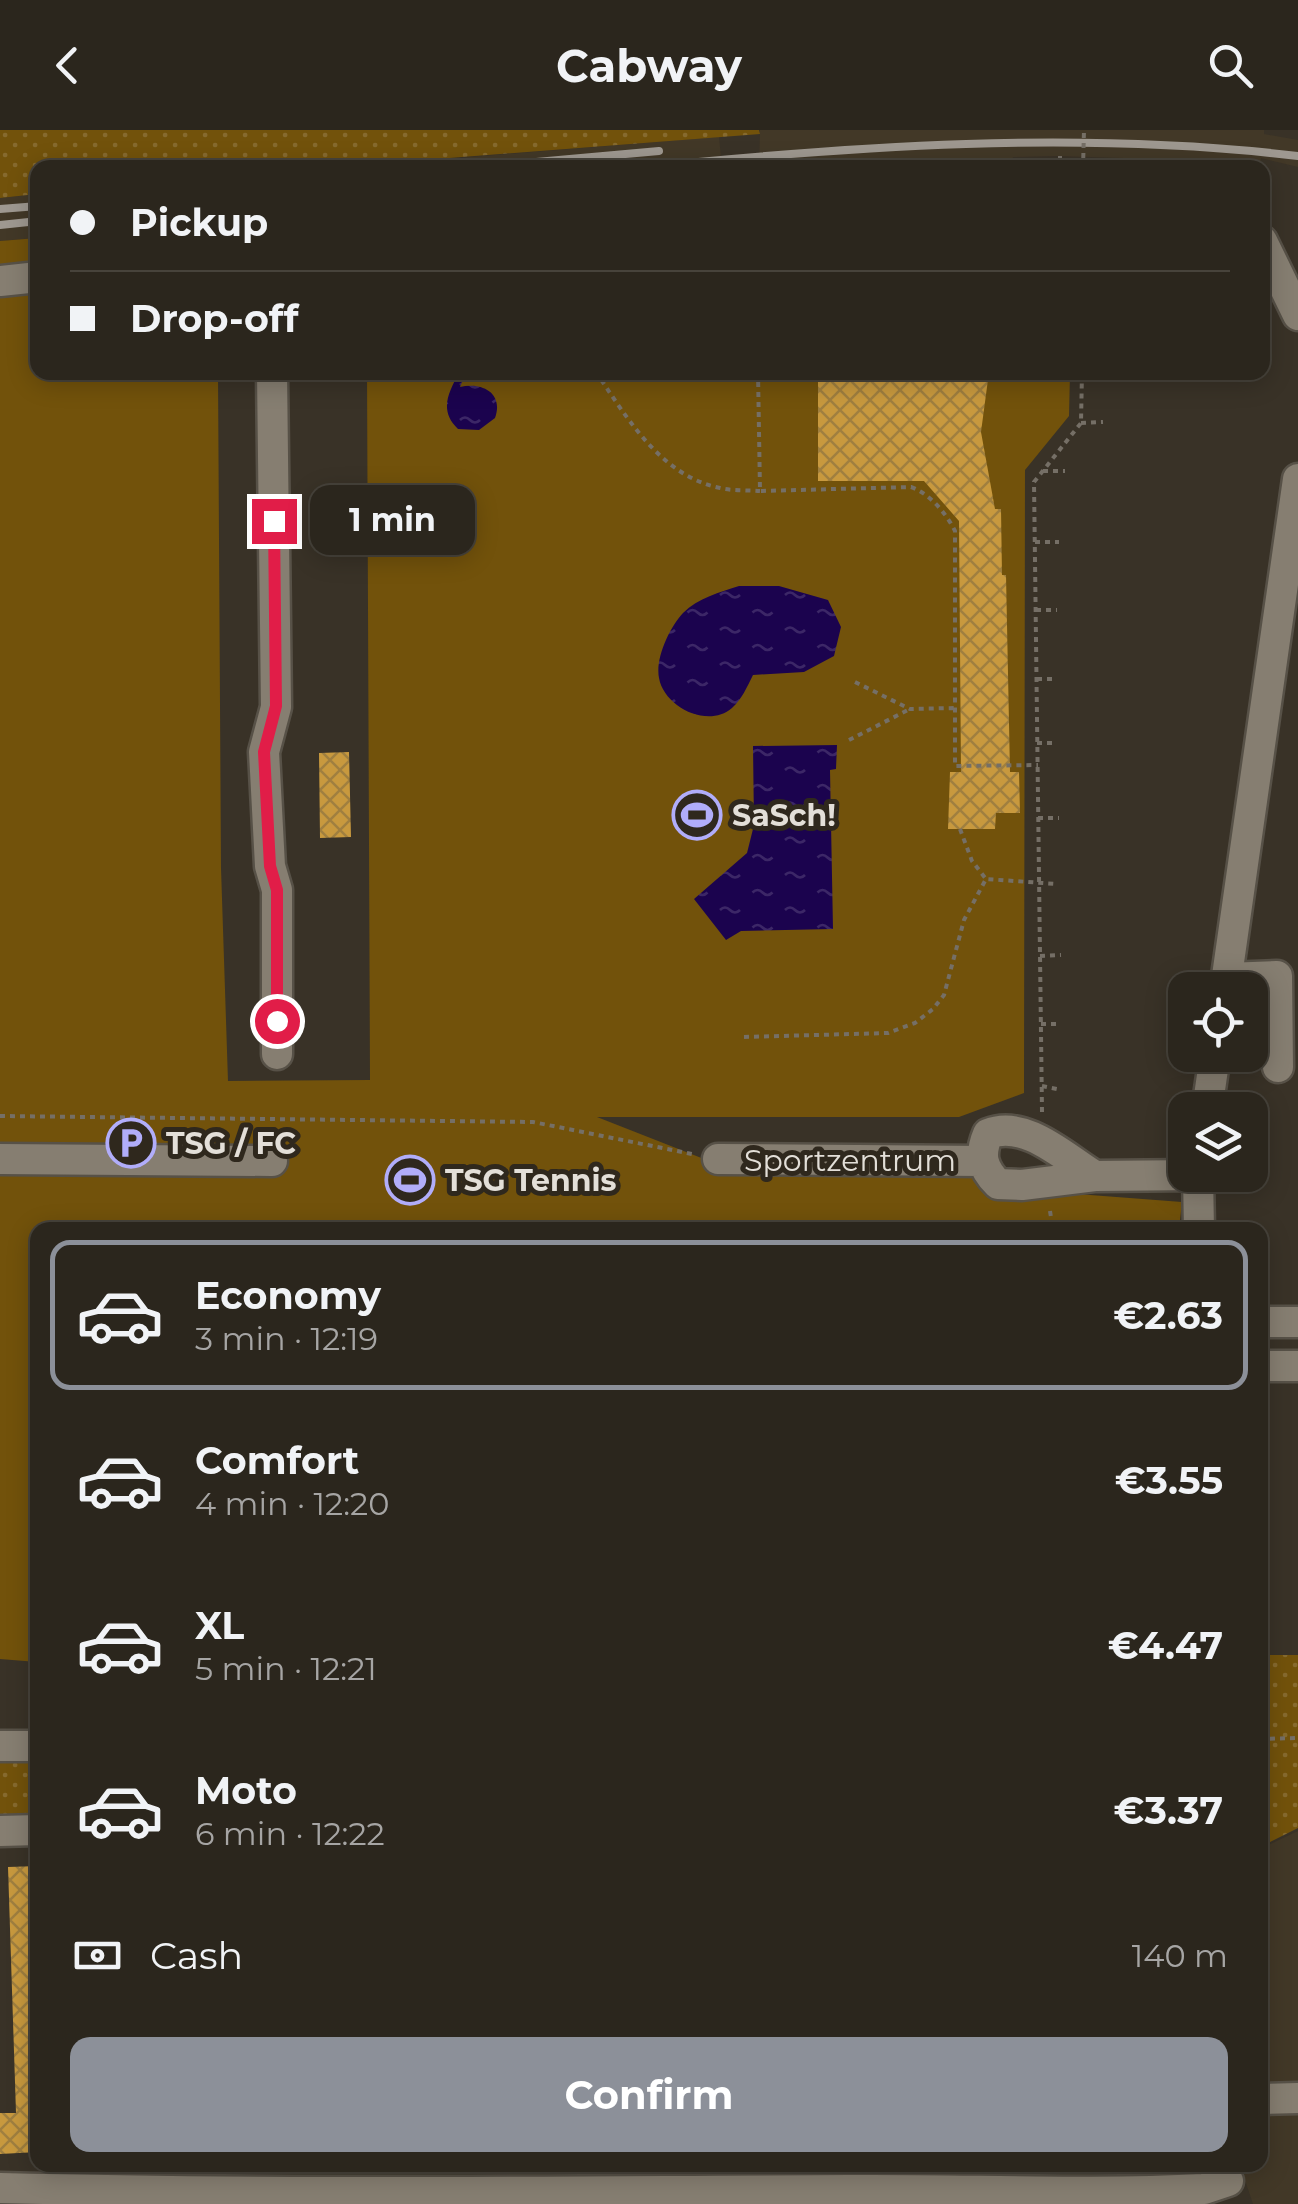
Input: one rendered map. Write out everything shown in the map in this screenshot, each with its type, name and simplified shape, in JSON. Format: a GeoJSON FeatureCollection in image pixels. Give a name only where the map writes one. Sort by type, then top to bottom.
{"type":"FeatureCollection","features":[{"type":"Feature","properties":{"kind":"street"},"geometry":{"type":"LineString","coordinates":[[1270,257],[1298,315]]}},
{"type":"Feature","properties":{"kind":"street"},"geometry":{"type":"LineString","coordinates":[[0,281],[30,278]]}},
{"type":"Feature","properties":{"kind":"street"},"geometry":{"type":"LineString","coordinates":[[272,380],[276,706],[264,752],[270,866],[277,890],[277,1054]]}},
{"type":"Feature","properties":{"kind":"street"},"geometry":{"type":"LineString","coordinates":[[1228,972],[1298,479]]}},
{"type":"Feature","properties":{"kind":"street"},"geometry":{"type":"LineString","coordinates":[[1268,977],[1277,976],[1278,1067]]}},
{"type":"Feature","properties":{"kind":"street","name":"Sportzentrum"},"geometry":{"type":"LineString","coordinates":[[1096,1176],[1025,1132],[1002,1128],[988,1134],[982,1161],[998,1184],[1022,1186],[1096,1176],[1168,1175]]}},
{"type":"Feature","properties":{"kind":"street","name":"Sportzentrum"},"geometry":{"type":"LineString","coordinates":[[718,1159],[982,1161]]}},
{"type":"Feature","properties":{"kind":"street"},"geometry":{"type":"LineString","coordinates":[[0,1160],[272,1160]]}},
{"type":"Feature","properties":{"kind":"street"},"geometry":{"type":"LineString","coordinates":[[1198,1192],[1199,1222]]}},
{"type":"Feature","properties":{"kind":"street"},"geometry":{"type":"LineString","coordinates":[[1268,1322],[1298,1322]]}},
{"type":"Feature","properties":{"kind":"street"},"geometry":{"type":"LineString","coordinates":[[1268,1366],[1298,1366]]}},
{"type":"Feature","properties":{"kind":"street"},"geometry":{"type":"LineString","coordinates":[[0,1746],[30,1746]]}},
{"type":"Feature","properties":{"kind":"street"},"geometry":{"type":"LineString","coordinates":[[0,1831],[30,1830]]}},
{"type":"Feature","properties":{"kind":"street"},"geometry":{"type":"LineString","coordinates":[[1268,2099],[1298,2098]]}},
{"type":"Feature","properties":{"kind":"street"},"geometry":{"type":"LineString","coordinates":[[0,2188],[337,2178],[493,2198],[598,2179],[852,2177],[965,2198],[1152,2192],[1204,2189],[1229,2183]]}},
{"type":"Feature","properties":{"kind":"path"},"geometry":{"type":"LineString","coordinates":[[1083,160],[1084,130]]}},
{"type":"Feature","properties":{"kind":"path"},"geometry":{"type":"LineString","coordinates":[[601,380],[641,439],[674,467],[718,488],[760,492],[911,488],[924,492],[955,532],[955,766],[1038,765]]}},
{"type":"Feature","properties":{"kind":"path"},"geometry":{"type":"LineString","coordinates":[[758,380],[760,492]]}},
{"type":"Feature","properties":{"kind":"path"},"geometry":{"type":"LineString","coordinates":[[1043,1144],[1034,482],[1080,423],[1082,380]]}},
{"type":"Feature","properties":{"kind":"path"},"geometry":{"type":"LineString","coordinates":[[1080,423],[1103,422]]}},
{"type":"Feature","properties":{"kind":"path"},"geometry":{"type":"LineString","coordinates":[[1043,471],[1066,470]]}},
{"type":"Feature","properties":{"kind":"path"},"geometry":{"type":"LineString","coordinates":[[1035,542],[1059,542]]}},
{"type":"Feature","properties":{"kind":"path"},"geometry":{"type":"LineString","coordinates":[[1036,610],[1057,610]]}},
{"type":"Feature","properties":{"kind":"path"},"geometry":{"type":"LineString","coordinates":[[1037,679],[1054,679]]}},
{"type":"Feature","properties":{"kind":"path"},"geometry":{"type":"LineString","coordinates":[[855,682],[910,709]]}},
{"type":"Feature","properties":{"kind":"path"},"geometry":{"type":"LineString","coordinates":[[849,740],[910,709],[955,708]]}},
{"type":"Feature","properties":{"kind":"path"},"geometry":{"type":"LineString","coordinates":[[1037,743],[1054,743]]}},
{"type":"Feature","properties":{"kind":"path"},"geometry":{"type":"LineString","coordinates":[[1038,818],[1059,818]]}},
{"type":"Feature","properties":{"kind":"path"},"geometry":{"type":"LineString","coordinates":[[960,828],[972,861],[986,880],[1057,884]]}},
{"type":"Feature","properties":{"kind":"path"},"geometry":{"type":"LineString","coordinates":[[744,1037],[888,1033],[915,1024],[944,995],[964,920],[986,880]]}},
{"type":"Feature","properties":{"kind":"path"},"geometry":{"type":"LineString","coordinates":[[1040,956],[1061,955]]}},
{"type":"Feature","properties":{"kind":"path"},"geometry":{"type":"LineString","coordinates":[[1041,1024],[1058,1024]]}},
{"type":"Feature","properties":{"kind":"path"},"geometry":{"type":"LineString","coordinates":[[1042,1086],[1057,1089]]}},
{"type":"Feature","properties":{"kind":"path"},"geometry":{"type":"LineString","coordinates":[[0,1116],[533,1122],[718,1159]]}},
{"type":"Feature","properties":{"kind":"path"},"geometry":{"type":"LineString","coordinates":[[1268,1738],[1298,1738]]}},
{"type":"Feature","properties":{"kind":"shaded area"},"geometry":{"type":"Polygon","coordinates":[[[0,130],[759,130],[760,134],[424,160],[30,160],[30,195],[0,198],[0,130]]]}},
{"type":"Feature","properties":{"kind":"shaded area"},"geometry":{"type":"Polygon","coordinates":[[[760,130],[1264,130],[1264,134],[1298,140],[1298,167],[1261,158],[759,160],[760,130]]]}},
{"type":"Feature","properties":{"kind":"shaded area"},"geometry":{"type":"Polygon","coordinates":[[[719,137],[721,160],[433,160],[719,137]]]}},
{"type":"Feature","properties":{"kind":"shaded area"},"geometry":{"type":"Polygon","coordinates":[[[30,195],[30,239],[0,241],[0,198],[30,195]]]}},
{"type":"Feature","properties":{"kind":"shaded area","name":"SaSch!"},"geometry":{"type":"Polygon","coordinates":[[[30,239],[30,380],[218,380],[221,868],[228,1081],[370,1080],[367,380],[1070,380],[1069,416],[1025,470],[1024,1093],[959,1117],[597,1117],[732,1170],[975,1175],[1064,1193],[1182,1202],[1180,1222],[30,1222],[30,1661],[0,1659],[0,241],[30,239]]]}},
{"type":"Feature","properties":{"kind":"shaded area"},"geometry":{"type":"Polygon","coordinates":[[[1268,1655],[1298,1655],[1298,1828],[1268,1843],[1268,1655]]]}},
{"type":"Feature","properties":{"kind":"shaded area"},"geometry":{"type":"Polygon","coordinates":[[[0,1755],[30,1755],[30,1819],[0,1820],[0,1755]]]}},
{"type":"Feature","properties":{"kind":"shaded area"},"geometry":{"type":"Polygon","coordinates":[[[1298,1831],[1298,2204],[1253,2204],[1242,2172],[1268,2172],[1268,1845],[1298,1831]]]}},
{"type":"Feature","properties":{"kind":"water"},"geometry":{"type":"Polygon","coordinates":[[[456,380],[463,380],[460,387],[476,386],[489,391],[496,402],[495,418],[479,430],[458,429],[447,409],[456,380]]]}},
{"type":"Feature","properties":{"kind":"water"},"geometry":{"type":"Polygon","coordinates":[[[739,586],[779,586],[828,600],[841,627],[834,656],[804,672],[753,675],[739,701],[722,714],[688,712],[669,698],[659,678],[665,643],[689,608],[739,586]]]}},
{"type":"Feature","properties":{"kind":"water"},"geometry":{"type":"Polygon","coordinates":[[[837,745],[836,769],[830,770],[833,929],[741,931],[726,940],[694,899],[747,853],[754,825],[753,746],[837,745]]]}},
{"type":"Feature","properties":{"kind":"building"},"geometry":{"type":"Polygon","coordinates":[[[818,380],[988,380],[981,432],[995,509],[1001,509],[1010,772],[1019,772],[1020,813],[996,813],[995,829],[948,829],[950,772],[961,772],[959,521],[924,481],[818,481],[818,380]]]}},
{"type":"Feature","properties":{"kind":"building"},"geometry":{"type":"Polygon","coordinates":[[[349,752],[351,837],[320,838],[319,753],[349,752]]]}},
{"type":"Feature","properties":{"kind":"building"},"geometry":{"type":"Polygon","coordinates":[[[30,1866],[30,2152],[0,2154],[0,2113],[16,2113],[8,1867],[30,1866]]]}},
{"type":"Feature","properties":{"kind":"railway"},"geometry":{"type":"LineString","coordinates":[[723,160],[883,148],[1049,143],[1215,148],[1298,156]]}},
{"type":"Feature","properties":{"kind":"railway"},"geometry":{"type":"LineString","coordinates":[[559,160],[659,151]]}},
{"type":"Feature","properties":{"kind":"railway"},"geometry":{"type":"LineString","coordinates":[[0,209],[30,207]]}},
{"type":"Feature","properties":{"kind":"railway"},"geometry":{"type":"LineString","coordinates":[[0,225],[30,222]]}},
{"type":"Feature","properties":{"kind":"place","name":"SaSch!"},"geometry":{"type":"Point","coordinates":[697,815]}},
{"type":"Feature","properties":{"kind":"place","name":"TSG / FC"},"geometry":{"type":"Point","coordinates":[131,1143]}},
{"type":"Feature","properties":{"kind":"place","name":"TSG Tennis"},"geometry":{"type":"Point","coordinates":[410,1180]}},
{"type":"Feature","properties":{"kind":"route"},"geometry":{"type":"LineString","coordinates":[[274,521],[276,706],[264,752],[270,866],[277,890],[277,1021]]}}]}
